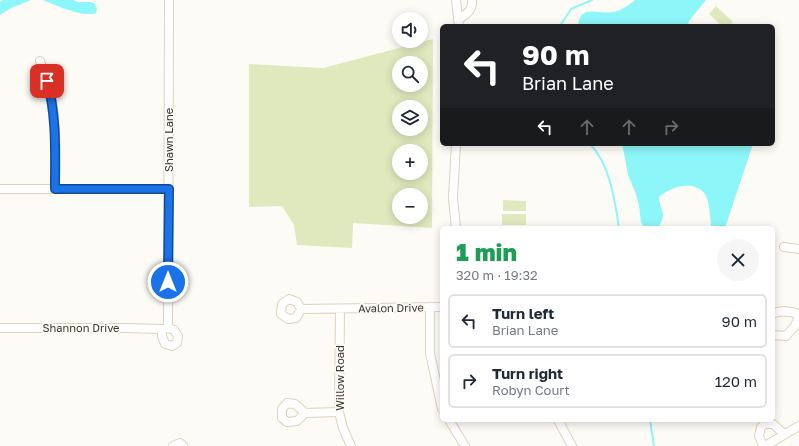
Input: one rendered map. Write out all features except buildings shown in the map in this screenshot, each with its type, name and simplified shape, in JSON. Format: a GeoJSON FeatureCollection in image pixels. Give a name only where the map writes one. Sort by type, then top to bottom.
{"type":"FeatureCollection","features":[{"type":"Feature","properties":{"kind":"street","name":"Shawn Lane"},"geometry":{"type":"LineString","coordinates":[[165,329],[169,189],[169,0]]}},
{"type":"Feature","properties":{"kind":"street"},"geometry":{"type":"LineString","coordinates":[[456,0],[458,23]]}},
{"type":"Feature","properties":{"kind":"street"},"geometry":{"type":"LineString","coordinates":[[458,23],[470,12],[473,4],[472,0]]}},
{"type":"Feature","properties":{"kind":"street"},"geometry":{"type":"LineString","coordinates":[[40,61],[49,86],[54,119],[55,189]]}},
{"type":"Feature","properties":{"kind":"street"},"geometry":{"type":"LineString","coordinates":[[456,146],[453,198],[456,226]]}},
{"type":"Feature","properties":{"kind":"street"},"geometry":{"type":"LineString","coordinates":[[0,189],[169,189]]}},
{"type":"Feature","properties":{"kind":"street"},"geometry":{"type":"LineString","coordinates":[[784,247],[799,249]]}},
{"type":"Feature","properties":{"kind":"street"},"geometry":{"type":"LineString","coordinates":[[430,307],[430,354],[440,400]]}},
{"type":"Feature","properties":{"kind":"street","name":"Avalon Drive"},"geometry":{"type":"LineString","coordinates":[[301,309],[440,307]]}},
{"type":"Feature","properties":{"kind":"street","name":"Willow Road"},"geometry":{"type":"LineString","coordinates":[[340,309],[339,412],[343,428],[351,446]]}},
{"type":"Feature","properties":{"kind":"street"},"geometry":{"type":"LineString","coordinates":[[775,313],[791,311],[799,315],[795,326],[786,336],[775,335]]}},
{"type":"Feature","properties":{"kind":"street","name":"Shannon Drive"},"geometry":{"type":"LineString","coordinates":[[0,328],[165,329]]}},
{"type":"Feature","properties":{"kind":"street"},"geometry":{"type":"LineString","coordinates":[[304,412],[339,412]]}},
{"type":"Feature","properties":{"kind":"street"},"geometry":{"type":"LineString","coordinates":[[450,422],[465,446]]}},
{"type":"Feature","properties":{"kind":"street"},"geometry":{"type":"LineString","coordinates":[[559,422],[572,446]]}},
{"type":"Feature","properties":{"kind":"street"},"geometry":{"type":"LineString","coordinates":[[784,434],[773,424],[765,424],[761,427],[759,436],[764,446],[799,426]]}},
{"type":"Feature","properties":{"kind":"street"},"geometry":{"type":"LineString","coordinates":[[173,446],[180,443],[183,446]]}},
{"type":"Feature","properties":{"kind":"green space"},"geometry":{"type":"Polygon","coordinates":[[[716,6],[733,22],[732,24],[720,24],[709,14],[716,6]]]}},
{"type":"Feature","properties":{"kind":"green space"},"geometry":{"type":"Polygon","coordinates":[[[433,39],[432,228],[353,223],[352,248],[297,245],[294,225],[282,206],[249,207],[249,64],[323,68],[399,48],[428,48],[428,40],[433,39]]]}},
{"type":"Feature","properties":{"kind":"green space"},"geometry":{"type":"Polygon","coordinates":[[[503,200],[526,201],[526,211],[503,211],[503,200]]]}},
{"type":"Feature","properties":{"kind":"green space"},"geometry":{"type":"Polygon","coordinates":[[[502,214],[526,214],[526,225],[502,225],[502,214]]]}},
{"type":"Feature","properties":{"kind":"water"},"geometry":{"type":"Polygon","coordinates":[[[3,0],[31,0],[11,8],[0,15],[0,2],[3,0]]]}},
{"type":"Feature","properties":{"kind":"water"},"geometry":{"type":"Polygon","coordinates":[[[43,0],[73,0],[78,2],[91,2],[95,4],[97,9],[96,13],[84,14],[43,0]]]}},
{"type":"Feature","properties":{"kind":"water"},"geometry":{"type":"Polygon","coordinates":[[[635,0],[706,0],[689,21],[688,24],[578,24],[579,19],[586,12],[607,13],[625,8],[635,0]]]}},
{"type":"Feature","properties":{"kind":"water"},"geometry":{"type":"Polygon","coordinates":[[[622,146],[752,146],[726,226],[711,226],[709,205],[705,194],[700,189],[695,187],[682,186],[669,190],[659,197],[663,218],[659,226],[643,226],[636,194],[628,175],[622,146]]]}},
{"type":"Feature","properties":{"kind":"waterway"},"geometry":{"type":"LineString","coordinates":[[561,24],[571,9],[592,0]]}},
{"type":"Feature","properties":{"kind":"waterway"},"geometry":{"type":"LineString","coordinates":[[592,146],[597,152],[607,172],[619,226]]}},
{"type":"Feature","properties":{"kind":"waterway"},"geometry":{"type":"LineString","coordinates":[[650,422],[654,446]]}},
{"type":"Feature","properties":{"kind":"route"},"geometry":{"type":"LineString","coordinates":[[47,81],[54,119],[55,189],[169,189],[168,282]]}}]}
